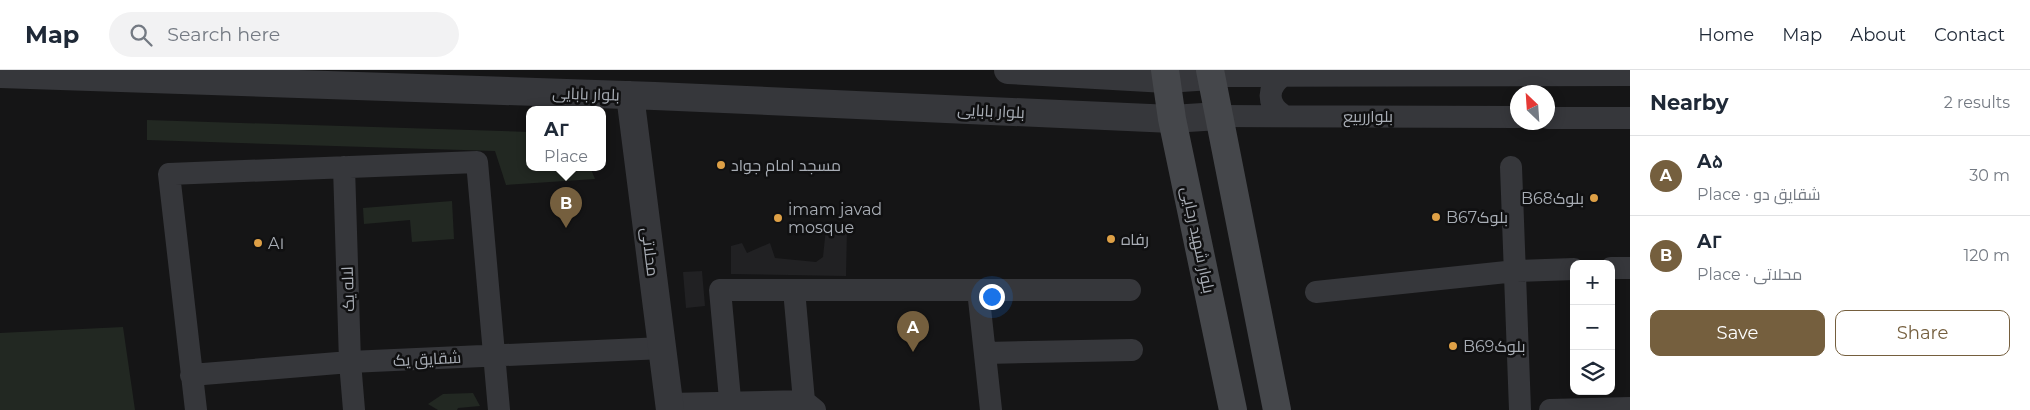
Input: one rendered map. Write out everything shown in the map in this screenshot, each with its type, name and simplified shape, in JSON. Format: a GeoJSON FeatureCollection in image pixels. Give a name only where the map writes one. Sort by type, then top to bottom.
{"type":"FeatureCollection","features":[{"type":"Feature","properties":{"kind":"main road"},"geometry":{"type":"LineString","coordinates":[[1210,73],[1277,410]]}},
{"type":"Feature","properties":{"kind":"main road","name":"بلوار شهید رجایی"},"geometry":{"type":"LineString","coordinates":[[1165,74],[1172,119],[1233,410]]}},
{"type":"Feature","properties":{"kind":"street"},"geometry":{"type":"LineString","coordinates":[[1008,70],[1095,75],[1210,73],[1283,76],[1477,73],[1630,75]]}},
{"type":"Feature","properties":{"kind":"street","name":"بلوار بابایی"},"geometry":{"type":"LineString","coordinates":[[0,74],[106,74],[1172,119],[1219,116]]}},
{"type":"Feature","properties":{"kind":"street"},"geometry":{"type":"LineString","coordinates":[[1093,116],[1103,104],[1105,95],[1104,86],[1095,75]]}},
{"type":"Feature","properties":{"kind":"street"},"geometry":{"type":"LineString","coordinates":[[1282,116],[1275,111],[1271,104],[1270,95],[1276,80],[1283,76]]}},
{"type":"Feature","properties":{"kind":"street","name":"محلاتی"},"geometry":{"type":"LineString","coordinates":[[630,95],[669,407]]}},
{"type":"Feature","properties":{"kind":"street","name":"بلوارربیع"},"geometry":{"type":"LineString","coordinates":[[1219,116],[1510,117]]}},
{"type":"Feature","properties":{"kind":"street"},"geometry":{"type":"LineString","coordinates":[[1555,118],[1630,118]]}},
{"type":"Feature","properties":{"kind":"street"},"geometry":{"type":"LineString","coordinates":[[196,410],[170,174],[476,162],[499,410]]}},
{"type":"Feature","properties":{"kind":"street","name":"لاله یک"},"geometry":{"type":"LineString","coordinates":[[344,167],[350,362],[354,410]]}},
{"type":"Feature","properties":{"kind":"street"},"geometry":{"type":"LineString","coordinates":[[1511,167],[1520,410]]}},
{"type":"Feature","properties":{"kind":"street"},"geometry":{"type":"LineString","coordinates":[[1615,268],[1630,268]]}},
{"type":"Feature","properties":{"kind":"street"},"geometry":{"type":"LineString","coordinates":[[1316,292],[1516,271],[1570,269]]}},
{"type":"Feature","properties":{"kind":"street"},"geometry":{"type":"LineString","coordinates":[[730,406],[720,290],[1130,290]]}},
{"type":"Feature","properties":{"kind":"street"},"geometry":{"type":"LineString","coordinates":[[669,407],[800,406],[794,290]]}},
{"type":"Feature","properties":{"kind":"street"},"geometry":{"type":"LineString","coordinates":[[978,290],[991,410]]}},
{"type":"Feature","properties":{"kind":"street","name":"شقایق یک"},"geometry":{"type":"LineString","coordinates":[[191,375],[350,362],[662,348]]}},
{"type":"Feature","properties":{"kind":"street"},"geometry":{"type":"LineString","coordinates":[[984,353],[1132,350]]}},
{"type":"Feature","properties":{"kind":"street"},"geometry":{"type":"LineString","coordinates":[[1550,410],[1630,408]]}},
{"type":"Feature","properties":{"kind":"shaded area"},"geometry":{"type":"Polygon","coordinates":[[[147,120],[526,132],[526,171],[592,171],[595,179],[506,185],[495,151],[147,140],[147,120]]]}},
{"type":"Feature","properties":{"kind":"shaded area"},"geometry":{"type":"Polygon","coordinates":[[[452,201],[454,239],[412,242],[410,220],[364,224],[363,208],[452,201]]]}},
{"type":"Feature","properties":{"kind":"shaded area"},"geometry":{"type":"Polygon","coordinates":[[[826,228],[847,228],[846,276],[731,274],[731,246],[742,243],[747,253],[770,243],[775,258],[816,262],[823,257],[826,228]]]}},
{"type":"Feature","properties":{"kind":"shaded area"},"geometry":{"type":"Polygon","coordinates":[[[702,271],[705,306],[686,308],[683,272],[702,271]]]}},
{"type":"Feature","properties":{"kind":"shaded area"},"geometry":{"type":"Polygon","coordinates":[[[123,327],[135,410],[0,410],[0,333],[123,327]]]}},
{"type":"Feature","properties":{"kind":"shaded area"},"geometry":{"type":"Polygon","coordinates":[[[473,393],[480,406],[458,408],[457,410],[438,410],[428,404],[443,394],[473,393]]]}},
{"type":"Feature","properties":{"kind":"place","name":"مسجد امام جواد"},"geometry":{"type":"Point","coordinates":[721,165]}},
{"type":"Feature","properties":{"kind":"place","name":"B68بلوک"},"geometry":{"type":"Point","coordinates":[1594,198]}},
{"type":"Feature","properties":{"kind":"place","name":"B67بلوک"},"geometry":{"type":"Point","coordinates":[1436,217]}},
{"type":"Feature","properties":{"kind":"place","name":"imam javad mosque"},"geometry":{"type":"Point","coordinates":[778,218]}},
{"type":"Feature","properties":{"kind":"place","name":"A۲"},"geometry":{"type":"Point","coordinates":[566,228]}},
{"type":"Feature","properties":{"kind":"place","name":"رفاه"},"geometry":{"type":"Point","coordinates":[1111,239]}},
{"type":"Feature","properties":{"kind":"place","name":"A۱"},"geometry":{"type":"Point","coordinates":[258,243]}},
{"type":"Feature","properties":{"kind":"place","name":"B69بلوک"},"geometry":{"type":"Point","coordinates":[1453,346]}},
{"type":"Feature","properties":{"kind":"place","name":"A۵"},"geometry":{"type":"Point","coordinates":[913,352]}}]}
